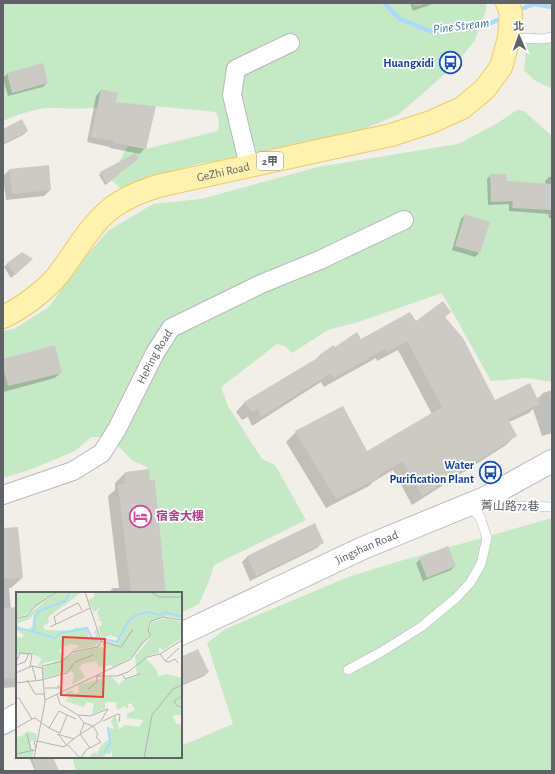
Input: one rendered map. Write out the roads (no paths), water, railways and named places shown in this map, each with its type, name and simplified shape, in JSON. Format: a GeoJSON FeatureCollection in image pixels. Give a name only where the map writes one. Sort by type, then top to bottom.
{"type":"FeatureCollection","features":[{"type":"Feature","properties":{"kind":"main road","name":"GeZhi Road"},"geometry":{"type":"LineString","coordinates":[[3,317],[14,312],[33,298],[57,276],[90,231],[108,210],[127,197],[158,186],[391,136],[431,122],[462,108],[485,89],[501,67],[509,38],[511,13],[508,3]]}},
{"type":"Feature","properties":{"kind":"street"},"geometry":{"type":"LineString","coordinates":[[249,166],[232,96],[236,69],[290,43]]}},
{"type":"Feature","properties":{"kind":"street","name":"HePing Road"},"geometry":{"type":"LineString","coordinates":[[3,495],[73,471],[102,453],[117,429],[155,353],[171,328],[261,284],[320,260],[404,220]]}},
{"type":"Feature","properties":{"kind":"street","name":"Jingshan Road"},"geometry":{"type":"LineString","coordinates":[[182,634],[363,548],[485,498],[552,461]]}},
{"type":"Feature","properties":{"kind":"street"},"geometry":{"type":"LineString","coordinates":[[3,723],[16,716]]}},
{"type":"Feature","properties":{"kind":"lane"},"geometry":{"type":"LineString","coordinates":[[509,38],[543,39],[552,37]]}},
{"type":"Feature","properties":{"kind":"lane"},"geometry":{"type":"LineString","coordinates":[[348,670],[382,652],[420,627],[456,598],[470,583],[481,564],[487,538],[480,517],[468,505]]}},
{"type":"Feature","properties":{"kind":"lane","name":"菁山路72巷"},"geometry":{"type":"LineString","coordinates":[[468,505],[552,507]]}},
{"type":"Feature","properties":{"kind":"waterway","name":"Pine Stream"},"geometry":{"type":"LineString","coordinates":[[384,3],[400,19],[430,31],[488,24],[498,20]]}},
{"type":"Feature","properties":{"kind":"waterway","name":"Pine Stream"},"geometry":{"type":"LineString","coordinates":[[524,8],[534,4],[552,7]]}},
{"type":"Feature","properties":{"kind":"place","name":"Huangxidi"},"geometry":{"type":"Point","coordinates":[450,63]}},
{"type":"Feature","properties":{"kind":"place","name":"Water Purification Plant"},"geometry":{"type":"Point","coordinates":[490,472]}},
{"type":"Feature","properties":{"kind":"place","name":"宿舍大樓"},"geometry":{"type":"Point","coordinates":[140,516]}}]}
